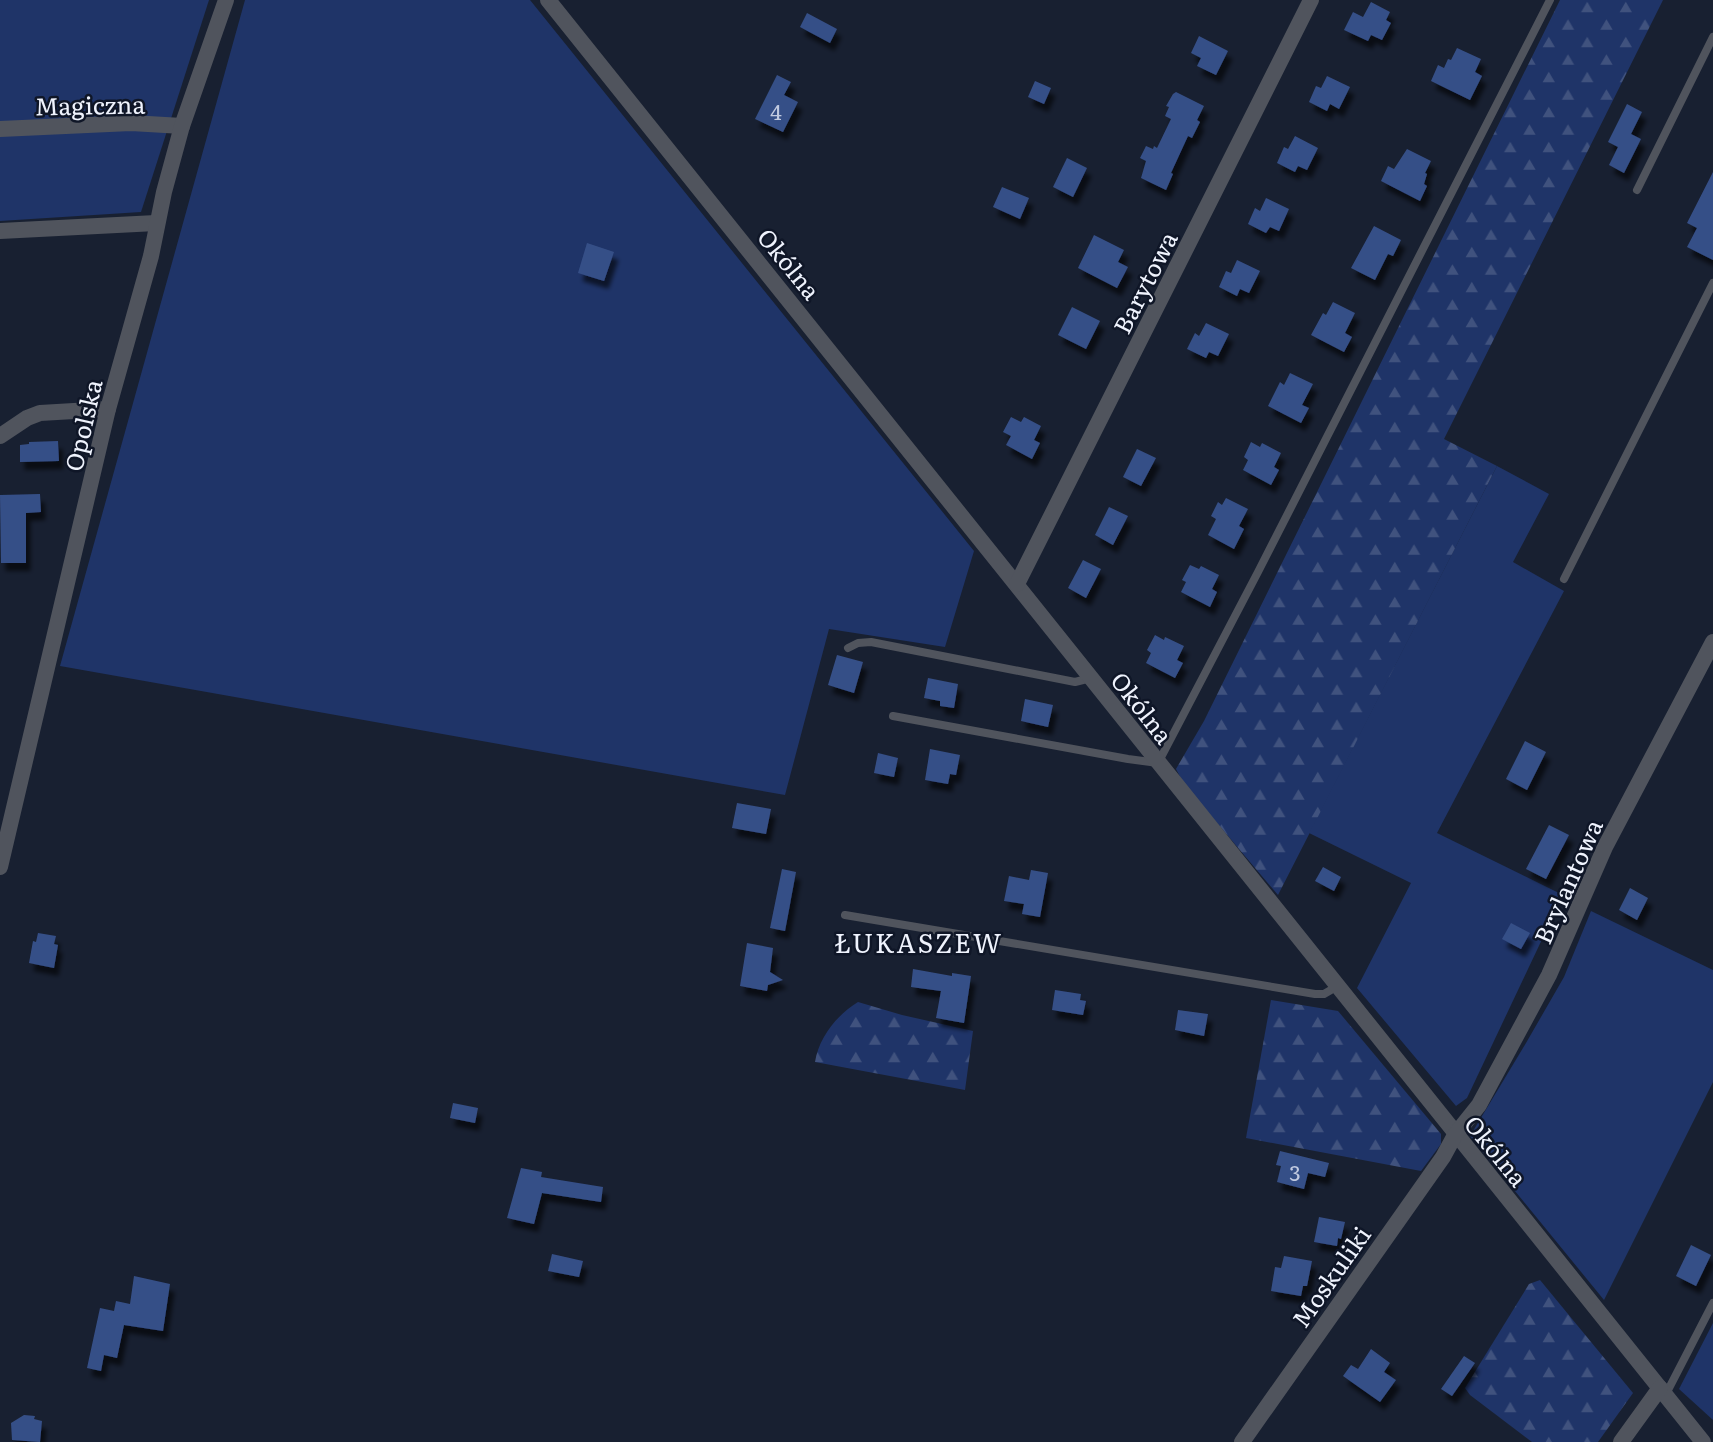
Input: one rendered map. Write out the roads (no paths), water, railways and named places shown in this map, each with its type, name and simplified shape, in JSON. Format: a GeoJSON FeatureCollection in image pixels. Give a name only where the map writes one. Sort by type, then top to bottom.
{"type":"FeatureCollection","features":[{"type":"Feature","properties":{"kind":"street","name":"Opolska"},"geometry":{"type":"LineString","coordinates":[[0,867],[108,409],[151,256],[156,223],[181,126],[226,0]]}},
{"type":"Feature","properties":{"kind":"street","name":"Okólna"},"geometry":{"type":"LineString","coordinates":[[548,0],[1703,1442]]}},
{"type":"Feature","properties":{"kind":"street","name":"Barytowa"},"geometry":{"type":"LineString","coordinates":[[1017,584],[1311,0]]}},
{"type":"Feature","properties":{"kind":"street","name":"Magiczna"},"geometry":{"type":"LineString","coordinates":[[0,129],[131,124],[181,126]]}},
{"type":"Feature","properties":{"kind":"street"},"geometry":{"type":"LineString","coordinates":[[0,231],[156,223]]}},
{"type":"Feature","properties":{"kind":"street"},"geometry":{"type":"LineString","coordinates":[[0,436],[27,418],[40,413],[108,409]]}},
{"type":"Feature","properties":{"kind":"street","name":"Brylantowa"},"geometry":{"type":"LineString","coordinates":[[1455,1135],[1479,1105],[1549,975],[1605,847],[1713,642]]}},
{"type":"Feature","properties":{"kind":"street","name":"Moskuliki"},"geometry":{"type":"LineString","coordinates":[[1242,1442],[1443,1157],[1455,1135]]}},
{"type":"Feature","properties":{"kind":"street"},"geometry":{"type":"LineString","coordinates":[[1621,1442],[1663,1391]]}},
{"type":"Feature","properties":{"kind":"lane"},"geometry":{"type":"LineString","coordinates":[[893,716],[1158,763],[1550,0]]}},
{"type":"Feature","properties":{"kind":"lane"},"geometry":{"type":"LineString","coordinates":[[1637,190],[1713,37]]}},
{"type":"Feature","properties":{"kind":"lane"},"geometry":{"type":"LineString","coordinates":[[1564,579],[1713,283]]}},
{"type":"Feature","properties":{"kind":"lane"},"geometry":{"type":"LineString","coordinates":[[848,648],[858,643],[871,642],[1075,682],[1091,678]]}},
{"type":"Feature","properties":{"kind":"lane"},"geometry":{"type":"LineString","coordinates":[[845,915],[1315,994],[1324,994],[1336,987]]}},
{"type":"Feature","properties":{"kind":"lane"},"geometry":{"type":"LineString","coordinates":[[1663,1391],[1713,1303]]}},
{"type":"Feature","properties":{"kind":"district","name":"ŁUKASZEW"},"geometry":{"type":"Point","coordinates":[919,941]}}]}
